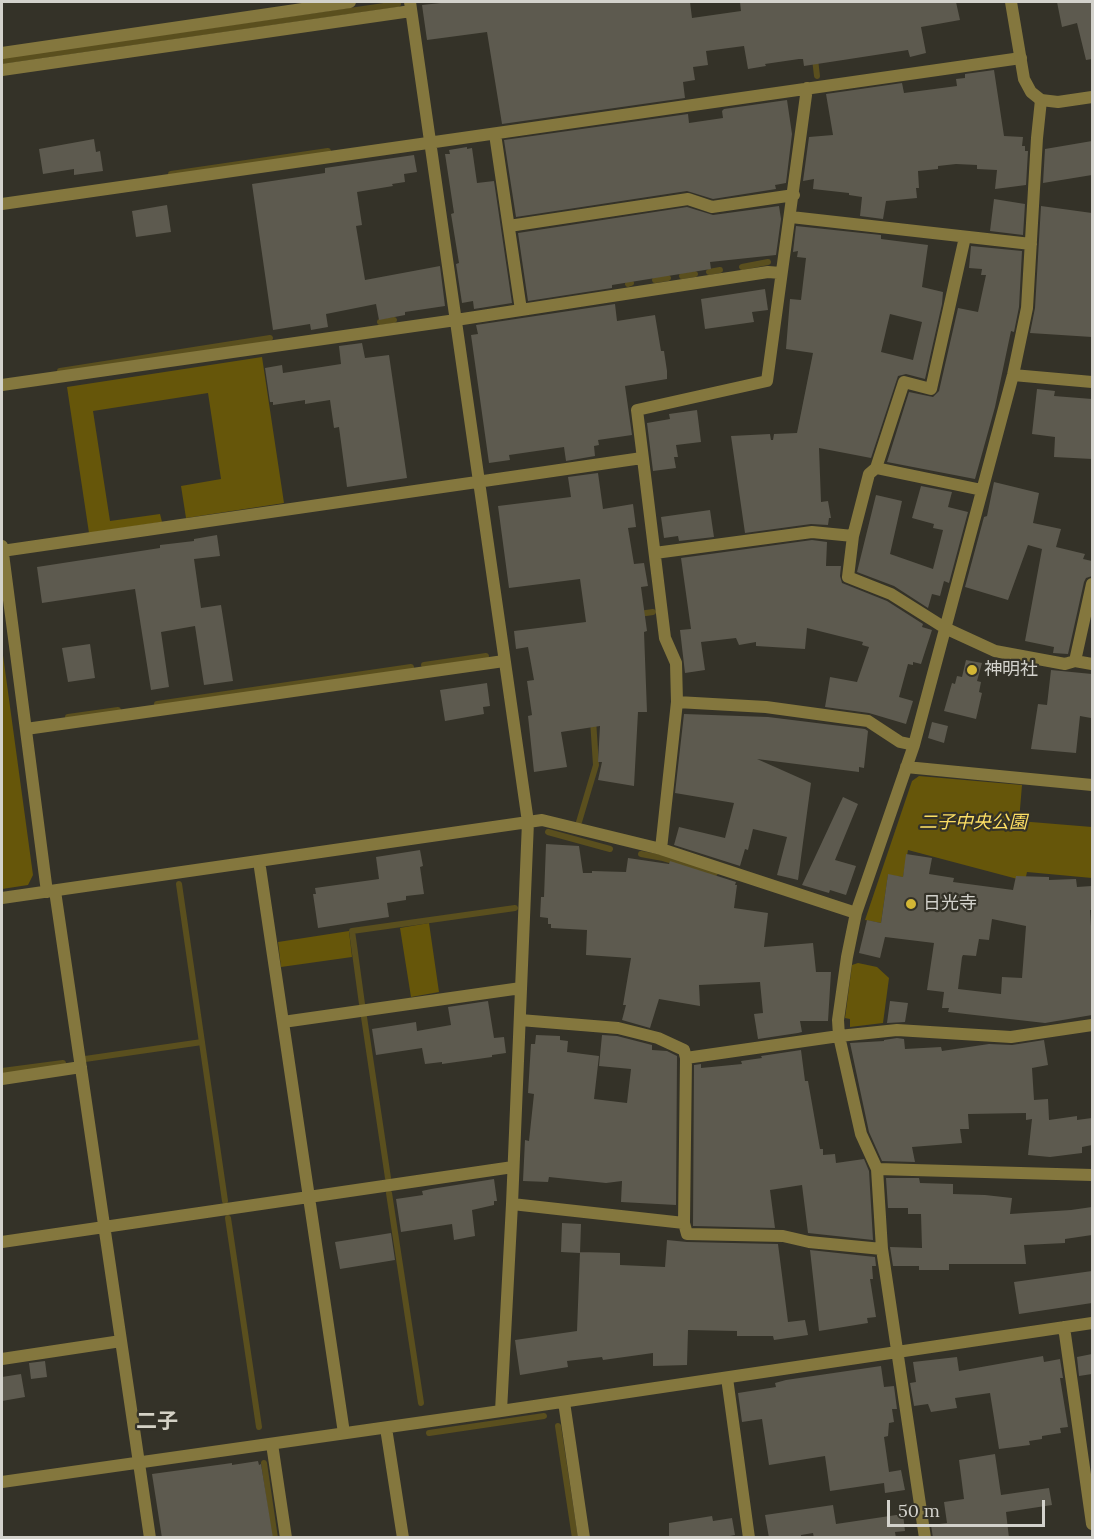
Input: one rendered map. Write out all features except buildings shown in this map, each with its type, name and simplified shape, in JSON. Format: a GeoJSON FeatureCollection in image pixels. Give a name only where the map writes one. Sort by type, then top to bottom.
{"type":"FeatureCollection","features":[{"type":"Feature","properties":{"kind":"street"},"geometry":{"type":"LineString","coordinates":[[2,52],[350,2]]}},
{"type":"Feature","properties":{"kind":"street"},"geometry":{"type":"LineString","coordinates":[[1011,2],[1024,79],[1031,92],[1041,100],[1058,102],[1092,97]]}},
{"type":"Feature","properties":{"kind":"street"},"geometry":{"type":"LineString","coordinates":[[2,70],[411,6],[528,822],[501,1411]]}},
{"type":"Feature","properties":{"kind":"street"},"geometry":{"type":"LineString","coordinates":[[2,204],[1021,58]]}},
{"type":"Feature","properties":{"kind":"street"},"geometry":{"type":"LineString","coordinates":[[661,849],[677,702],[676,663],[664,638],[638,410],[767,381],[807,87]]}},
{"type":"Feature","properties":{"kind":"street"},"geometry":{"type":"LineString","coordinates":[[925,1538],[882,1249],[877,1168],[861,1134],[839,1036],[838,1020],[856,912],[914,745],[1013,375],[1027,308],[1036,138],[1041,100]]}},
{"type":"Feature","properties":{"kind":"street"},"geometry":{"type":"LineString","coordinates":[[495,134],[521,310]]}},
{"type":"Feature","properties":{"kind":"street"},"geometry":{"type":"LineString","coordinates":[[509,226],[688,199],[712,207],[794,195]]}},
{"type":"Feature","properties":{"kind":"street"},"geometry":{"type":"LineString","coordinates":[[790,217],[1031,244]]}},
{"type":"Feature","properties":{"kind":"street"},"geometry":{"type":"LineString","coordinates":[[965,237],[931,390],[904,382],[876,468],[869,474],[853,536],[848,577],[891,594],[945,628],[995,651],[1065,664],[1075,661],[1092,663]]}},
{"type":"Feature","properties":{"kind":"street"},"geometry":{"type":"LineString","coordinates":[[2,385],[456,320],[768,272],[781,273]]}},
{"type":"Feature","properties":{"kind":"street"},"geometry":{"type":"LineString","coordinates":[[1013,375],[1092,382]]}},
{"type":"Feature","properties":{"kind":"street"},"geometry":{"type":"LineString","coordinates":[[150,1538],[81,1067],[26,729],[2,552],[642,458]]}},
{"type":"Feature","properties":{"kind":"street"},"geometry":{"type":"LineString","coordinates":[[876,468],[982,490]]}},
{"type":"Feature","properties":{"kind":"street"},"geometry":{"type":"LineString","coordinates":[[655,553],[812,532],[853,536]]}},
{"type":"Feature","properties":{"kind":"street"},"geometry":{"type":"LineString","coordinates":[[1075,661],[1092,584]]}},
{"type":"Feature","properties":{"kind":"street"},"geometry":{"type":"LineString","coordinates":[[26,729],[504,661]]}},
{"type":"Feature","properties":{"kind":"street"},"geometry":{"type":"LineString","coordinates":[[677,702],[766,706],[868,721],[900,742],[914,745]]}},
{"type":"Feature","properties":{"kind":"street"},"geometry":{"type":"LineString","coordinates":[[906,767],[1092,785]]}},
{"type":"Feature","properties":{"kind":"street"},"geometry":{"type":"LineString","coordinates":[[2,898],[543,820],[661,849],[856,912]]}},
{"type":"Feature","properties":{"kind":"street"},"geometry":{"type":"LineString","coordinates":[[259,861],[344,1433]]}},
{"type":"Feature","properties":{"kind":"street"},"geometry":{"type":"LineString","coordinates":[[283,1022],[521,988]]}},
{"type":"Feature","properties":{"kind":"street"},"geometry":{"type":"LineString","coordinates":[[520,1020],[618,1028],[658,1038],[684,1050],[686,1058],[684,1223],[687,1234],[783,1236],[809,1242],[882,1249]]}},
{"type":"Feature","properties":{"kind":"street"},"geometry":{"type":"LineString","coordinates":[[686,1058],[897,1030],[1011,1037],[1092,1025]]}},
{"type":"Feature","properties":{"kind":"street"},"geometry":{"type":"LineString","coordinates":[[2,1079],[81,1067]]}},
{"type":"Feature","properties":{"kind":"street"},"geometry":{"type":"LineString","coordinates":[[2,1242],[513,1167]]}},
{"type":"Feature","properties":{"kind":"street"},"geometry":{"type":"LineString","coordinates":[[877,1168],[1092,1175]]}},
{"type":"Feature","properties":{"kind":"street"},"geometry":{"type":"LineString","coordinates":[[512,1204],[684,1223]]}},
{"type":"Feature","properties":{"kind":"street"},"geometry":{"type":"LineString","coordinates":[[2,1482],[386,1428],[1092,1323]]}},
{"type":"Feature","properties":{"kind":"street"},"geometry":{"type":"LineString","coordinates":[[1064,1327],[1092,1524]]}},
{"type":"Feature","properties":{"kind":"street"},"geometry":{"type":"LineString","coordinates":[[2,1359],[121,1341]]}},
{"type":"Feature","properties":{"kind":"street"},"geometry":{"type":"LineString","coordinates":[[727,1378],[749,1538]]}},
{"type":"Feature","properties":{"kind":"street"},"geometry":{"type":"LineString","coordinates":[[564,1402],[584,1538]]}},
{"type":"Feature","properties":{"kind":"street"},"geometry":{"type":"LineString","coordinates":[[386,1428],[403,1538]]}},
{"type":"Feature","properties":{"kind":"street"},"geometry":{"type":"LineString","coordinates":[[272,1444],[285,1538]]}},
{"type":"Feature","properties":{"kind":"green space"},"geometry":{"type":"Polygon","coordinates":[[[262,357],[284,503],[186,518],[181,486],[221,479],[208,393],[93,411],[110,521],[160,514],[162,522],[89,533],[67,387],[262,357]]]}},
{"type":"Feature","properties":{"kind":"green space"},"geometry":{"type":"Polygon","coordinates":[[[2,648],[33,875],[28,885],[2,889],[2,648]]]}},
{"type":"Feature","properties":{"kind":"green space","name":"二子中央公園"},"geometry":{"type":"Polygon","coordinates":[[[919,776],[1022,785],[1019,821],[1092,827],[1092,878],[1027,872],[1025,881],[908,850],[903,877],[888,875],[881,923],[865,920],[912,781],[919,776]]]}},
{"type":"Feature","properties":{"kind":"green space"},"geometry":{"type":"Polygon","coordinates":[[[429,923],[439,992],[411,997],[400,928],[429,923]]]}},
{"type":"Feature","properties":{"kind":"green space"},"geometry":{"type":"Polygon","coordinates":[[[349,931],[352,957],[281,967],[278,942],[349,931]]]}},
{"type":"Feature","properties":{"kind":"green space"},"geometry":{"type":"Polygon","coordinates":[[[858,963],[877,967],[889,978],[883,1023],[850,1027],[850,1019],[845,1018],[852,965],[858,963]]]}},
{"type":"Feature","properties":{"kind":"waterway"},"geometry":{"type":"LineString","coordinates":[[2,61],[398,4]]}},
{"type":"Feature","properties":{"kind":"waterway"},"geometry":{"type":"LineString","coordinates":[[815,59],[817,76]]}},
{"type":"Feature","properties":{"kind":"waterway"},"geometry":{"type":"LineString","coordinates":[[171,174],[328,151]]}},
{"type":"Feature","properties":{"kind":"waterway"},"geometry":{"type":"LineString","coordinates":[[742,267],[768,262]]}},
{"type":"Feature","properties":{"kind":"waterway"},"geometry":{"type":"LineString","coordinates":[[709,272],[720,270]]}},
{"type":"Feature","properties":{"kind":"waterway"},"geometry":{"type":"LineString","coordinates":[[682,276],[695,274]]}},
{"type":"Feature","properties":{"kind":"waterway"},"geometry":{"type":"LineString","coordinates":[[655,280],[668,278]]}},
{"type":"Feature","properties":{"kind":"waterway"},"geometry":{"type":"LineString","coordinates":[[380,322],[394,320]]}},
{"type":"Feature","properties":{"kind":"waterway"},"geometry":{"type":"LineString","coordinates":[[60,371],[270,338]]}},
{"type":"Feature","properties":{"kind":"waterway"},"geometry":{"type":"LineString","coordinates":[[639,614],[653,612]]}},
{"type":"Feature","properties":{"kind":"waterway"},"geometry":{"type":"LineString","coordinates":[[424,665],[486,656]]}},
{"type":"Feature","properties":{"kind":"waterway"},"geometry":{"type":"LineString","coordinates":[[157,704],[411,667]]}},
{"type":"Feature","properties":{"kind":"waterway"},"geometry":{"type":"LineString","coordinates":[[68,717],[118,710]]}},
{"type":"Feature","properties":{"kind":"waterway"},"geometry":{"type":"LineString","coordinates":[[579,822],[596,765],[593,720]]}},
{"type":"Feature","properties":{"kind":"waterway"},"geometry":{"type":"LineString","coordinates":[[548,832],[610,849]]}},
{"type":"Feature","properties":{"kind":"waterway"},"geometry":{"type":"LineString","coordinates":[[641,854],[715,873]]}},
{"type":"Feature","properties":{"kind":"waterway"},"geometry":{"type":"LineString","coordinates":[[179,884],[225,1201]]}},
{"type":"Feature","properties":{"kind":"waterway"},"geometry":{"type":"LineString","coordinates":[[362,1004],[352,931],[515,908]]}},
{"type":"Feature","properties":{"kind":"waterway"},"geometry":{"type":"LineString","coordinates":[[364,1017],[388,1178]]}},
{"type":"Feature","properties":{"kind":"waterway"},"geometry":{"type":"LineString","coordinates":[[85,1059],[202,1042]]}},
{"type":"Feature","properties":{"kind":"waterway"},"geometry":{"type":"LineString","coordinates":[[2,1071],[63,1063]]}},
{"type":"Feature","properties":{"kind":"waterway"},"geometry":{"type":"LineString","coordinates":[[389,1193],[421,1403]]}},
{"type":"Feature","properties":{"kind":"waterway"},"geometry":{"type":"LineString","coordinates":[[228,1218],[259,1427]]}},
{"type":"Feature","properties":{"kind":"waterway"},"geometry":{"type":"LineString","coordinates":[[429,1433],[544,1416]]}},
{"type":"Feature","properties":{"kind":"waterway"},"geometry":{"type":"LineString","coordinates":[[558,1426],[575,1538]]}},
{"type":"Feature","properties":{"kind":"waterway"},"geometry":{"type":"LineString","coordinates":[[264,1463],[275,1538]]}},
{"type":"Feature","properties":{"kind":"place","name":"神明社"},"geometry":{"type":"Point","coordinates":[972,670]}},
{"type":"Feature","properties":{"kind":"place","name":"日光寺"},"geometry":{"type":"Point","coordinates":[911,904]}},
{"type":"Feature","properties":{"kind":"district","name":"二子"},"geometry":{"type":"Point","coordinates":[157,1422]}}]}
